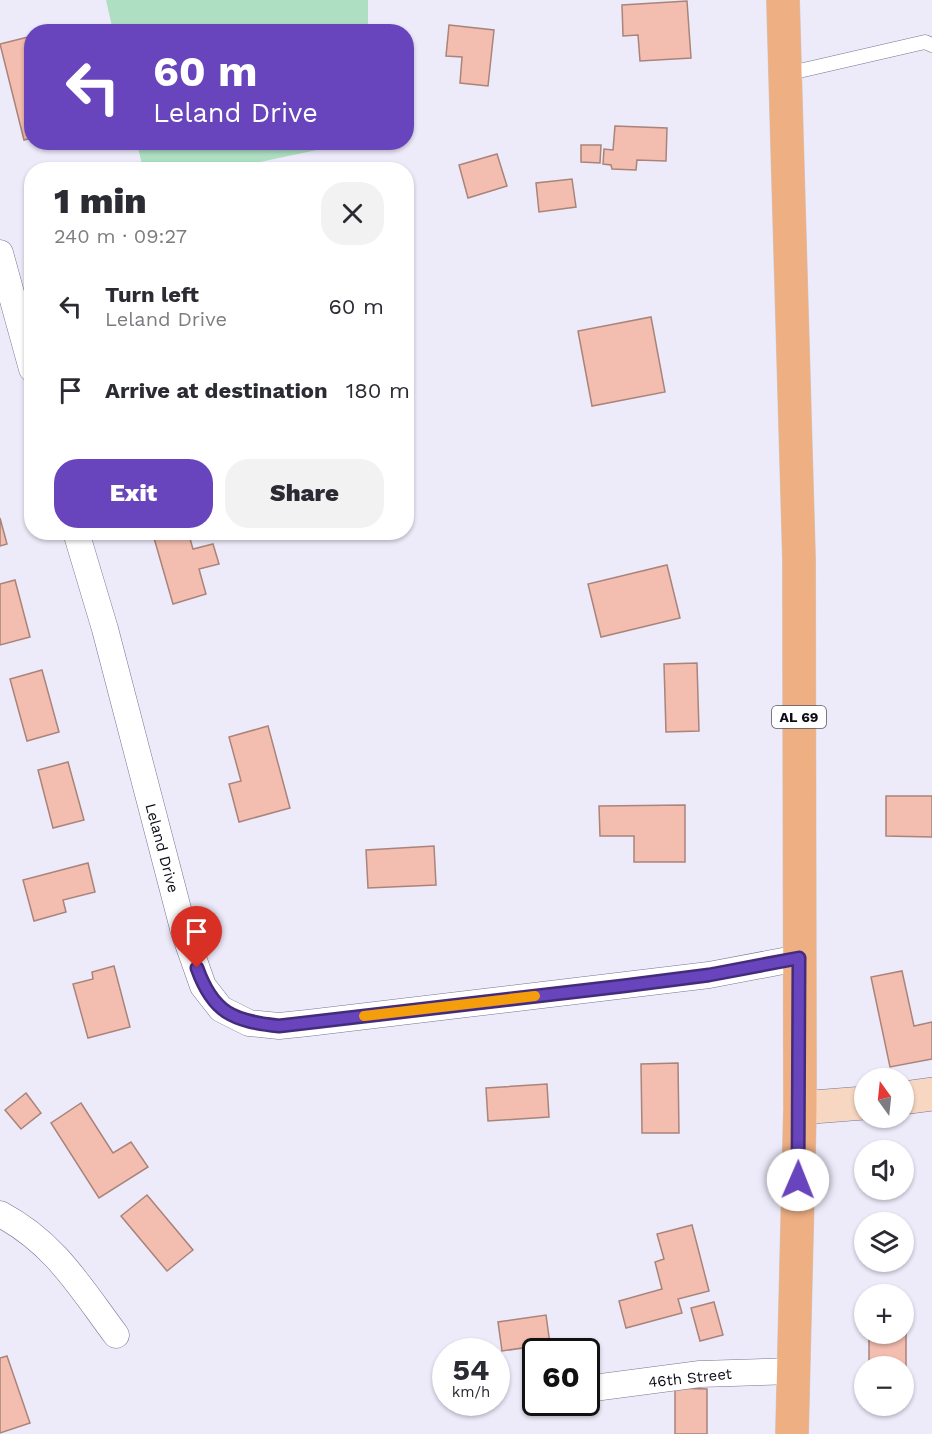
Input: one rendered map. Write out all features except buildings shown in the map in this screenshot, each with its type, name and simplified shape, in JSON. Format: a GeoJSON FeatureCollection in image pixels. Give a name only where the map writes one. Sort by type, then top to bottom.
{"type":"FeatureCollection","features":[{"type":"Feature","properties":{"kind":"main road","name":"AL 69"},"geometry":{"type":"LineString","coordinates":[[783,0],[800,560],[800,1108],[792,1434]]}},
{"type":"Feature","properties":{"kind":"main road"},"geometry":{"type":"LineString","coordinates":[[914,1096],[932,1094]]}},
{"type":"Feature","properties":{"kind":"main road"},"geometry":{"type":"LineString","coordinates":[[800,1108],[854,1104]]}},
{"type":"Feature","properties":{"kind":"street"},"geometry":{"type":"LineString","coordinates":[[0,253],[24,340]]}},
{"type":"Feature","properties":{"kind":"street","name":"Leland Drive"},"geometry":{"type":"LineString","coordinates":[[78,540],[105,629],[184,932],[203,986],[221,1010],[249,1023],[279,1026],[698,976],[799,958]]}},
{"type":"Feature","properties":{"kind":"street"},"geometry":{"type":"LineString","coordinates":[[0,1214],[23,1226],[45,1244],[116,1335]]}},
{"type":"Feature","properties":{"kind":"street","name":"46th Street"},"geometry":{"type":"LineString","coordinates":[[600,1387],[700,1374],[793,1371]]}},
{"type":"Feature","properties":{"kind":"lane"},"geometry":{"type":"LineString","coordinates":[[786,74],[925,42],[932,45]]}},
{"type":"Feature","properties":{"kind":"green space"},"geometry":{"type":"Polygon","coordinates":[[[106,0],[368,0],[368,24],[111,24],[106,0]]]}},
{"type":"Feature","properties":{"kind":"green space"},"geometry":{"type":"Polygon","coordinates":[[[139,150],[317,150],[259,162],[141,162],[139,150]]]}},
{"type":"Feature","properties":{"kind":"slow traffic"},"geometry":{"type":"LineString","coordinates":[[364,1016],[535,996]]}},
{"type":"Feature","properties":{"kind":"route"},"geometry":{"type":"LineString","coordinates":[[197,968],[203,986],[221,1010],[249,1023],[279,1026],[709,975],[799,958],[798,1180]]}}]}
